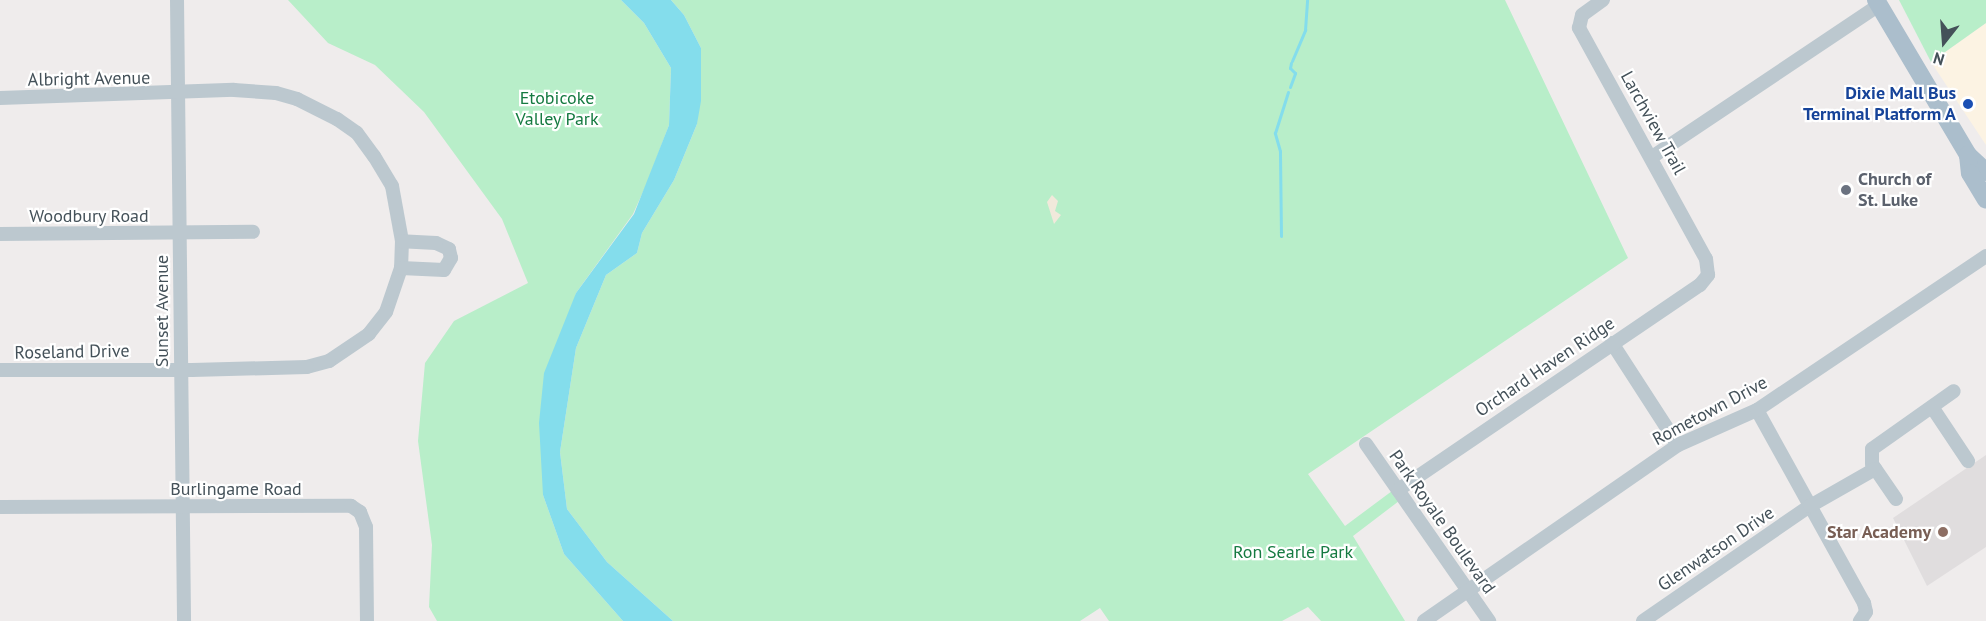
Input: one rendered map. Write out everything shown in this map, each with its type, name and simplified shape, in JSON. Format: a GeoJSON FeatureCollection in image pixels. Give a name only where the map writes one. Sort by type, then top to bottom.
{"type":"FeatureCollection","features":[{"type":"Feature","properties":{"kind":"main road"},"geometry":{"type":"LineString","coordinates":[[1878,3],[1968,155],[1986,172]]}},
{"type":"Feature","properties":{"kind":"main road"},"geometry":{"type":"LineString","coordinates":[[1968,155],[1970,173],[1986,200]]}},
{"type":"Feature","properties":{"kind":"street","name":"Sunset Avenue"},"geometry":{"type":"LineString","coordinates":[[177,0],[184,621]]}},
{"type":"Feature","properties":{"kind":"street","name":"Larchview Trail"},"geometry":{"type":"LineString","coordinates":[[1603,0],[1582,15],[1579,28],[1652,157],[1706,259],[1709,272]]}},
{"type":"Feature","properties":{"kind":"street"},"geometry":{"type":"LineString","coordinates":[[1652,157],[1878,3]]}},
{"type":"Feature","properties":{"kind":"street","name":"Albright Avenue"},"geometry":{"type":"LineString","coordinates":[[0,98],[178,95],[193,91],[276,93],[316,105],[357,133],[392,186],[402,242]]}},
{"type":"Feature","properties":{"kind":"street","name":"Woodbury Road"},"geometry":{"type":"LineString","coordinates":[[0,234],[253,232]]}},
{"type":"Feature","properties":{"kind":"street"},"geometry":{"type":"LineString","coordinates":[[401,268],[444,270],[451,258],[449,249],[436,243],[402,242]]}},
{"type":"Feature","properties":{"kind":"street","name":"Roseland Drive"},"geometry":{"type":"LineString","coordinates":[[0,370],[307,367],[329,361],[369,334],[386,312],[401,268],[402,242]]}},
{"type":"Feature","properties":{"kind":"street","name":"Rometown Drive"},"geometry":{"type":"LineString","coordinates":[[1424,621],[1678,445],[1757,410],[1986,256]]}},
{"type":"Feature","properties":{"kind":"street","name":"Orchard Haven Ridge"},"geometry":{"type":"LineString","coordinates":[[1398,490],[1700,285],[1709,272]]}},
{"type":"Feature","properties":{"kind":"street"},"geometry":{"type":"LineString","coordinates":[[1612,343],[1678,445]]}},
{"type":"Feature","properties":{"kind":"street"},"geometry":{"type":"LineString","coordinates":[[1896,499],[1875,469],[1870,456],[1875,444],[1954,391]]}},
{"type":"Feature","properties":{"kind":"street"},"geometry":{"type":"LineString","coordinates":[[1932,406],[1968,461]]}},
{"type":"Feature","properties":{"kind":"street"},"geometry":{"type":"LineString","coordinates":[[1757,410],[1810,506],[1866,617]]}},
{"type":"Feature","properties":{"kind":"street","name":"Park Royale Boulevard"},"geometry":{"type":"LineString","coordinates":[[1366,444],[1489,621]]}},
{"type":"Feature","properties":{"kind":"street","name":"Glenwatson Drive"},"geometry":{"type":"LineString","coordinates":[[1643,621],[1810,506],[1875,469]]}},
{"type":"Feature","properties":{"kind":"street","name":"Burlingame Road"},"geometry":{"type":"LineString","coordinates":[[0,507],[351,506],[360,512],[366,527],[367,621]]}},
{"type":"Feature","properties":{"kind":"shaded area"},"geometry":{"type":"Polygon","coordinates":[[[1986,23],[1986,145],[1931,62],[1986,23]]]}},
{"type":"Feature","properties":{"kind":"shaded area","name":"Star Academy"},"geometry":{"type":"Polygon","coordinates":[[[1986,455],[1986,547],[1927,586],[1893,518],[1986,455]]]}},
{"type":"Feature","properties":{"kind":"green space","name":"Etobicoke Valley Park"},"geometry":{"type":"Polygon","coordinates":[[[288,0],[621,0],[644,23],[671,68],[669,125],[647,183],[633,214],[576,293],[543,495],[564,554],[623,621],[437,621],[429,607],[432,545],[418,441],[425,363],[454,321],[528,283],[502,219],[424,112],[375,65],[328,43],[288,0]]]}},
{"type":"Feature","properties":{"kind":"green space","name":"Ron Searle Park"},"geometry":{"type":"Polygon","coordinates":[[[671,0],[1505,0],[1628,258],[1308,474],[1345,526],[1392,491],[1399,501],[1353,536],[1405,621],[1321,621],[1308,607],[1282,621],[1109,621],[1100,608],[1080,621],[673,621],[607,562],[567,509],[560,452],[576,348],[606,275],[637,253],[642,233],[674,180],[697,124],[701,48],[684,15],[671,0]]]}},
{"type":"Feature","properties":{"kind":"green space"},"geometry":{"type":"Polygon","coordinates":[[[1899,0],[1986,0],[1986,23],[1931,62],[1899,0]]]}},
{"type":"Feature","properties":{"kind":"sand"},"geometry":{"type":"Polygon","coordinates":[[[1052,195],[1058,201],[1055,211],[1061,215],[1054,224],[1047,202],[1052,195]]]}},
{"type":"Feature","properties":{"kind":"water"},"geometry":{"type":"Polygon","coordinates":[[[621,0],[671,0],[684,15],[701,48],[701,101],[697,124],[674,180],[642,233],[637,253],[606,275],[576,348],[560,452],[567,509],[607,562],[673,621],[623,621],[564,554],[543,495],[539,423],[544,373],[576,293],[634,214],[669,125],[671,68],[644,23],[621,0]]]}},
{"type":"Feature","properties":{"kind":"waterway"},"geometry":{"type":"LineString","coordinates":[[1292,61],[1305,30],[1307,0]]}},
{"type":"Feature","properties":{"kind":"waterway"},"geometry":{"type":"LineString","coordinates":[[1290,87],[1295,73],[1290,68],[1291,63]]}},
{"type":"Feature","properties":{"kind":"waterway"},"geometry":{"type":"LineString","coordinates":[[1281,236],[1280,151],[1275,133],[1288,92]]}},
{"type":"Feature","properties":{"kind":"place","name":"Dixie Mall Bus Terminal Platform A"},"geometry":{"type":"Point","coordinates":[1968,104]}},
{"type":"Feature","properties":{"kind":"place","name":"Church of St. Luke"},"geometry":{"type":"Point","coordinates":[1846,190]}},
{"type":"Feature","properties":{"kind":"place","name":"Star Academy"},"geometry":{"type":"Point","coordinates":[1943,532]}}]}
